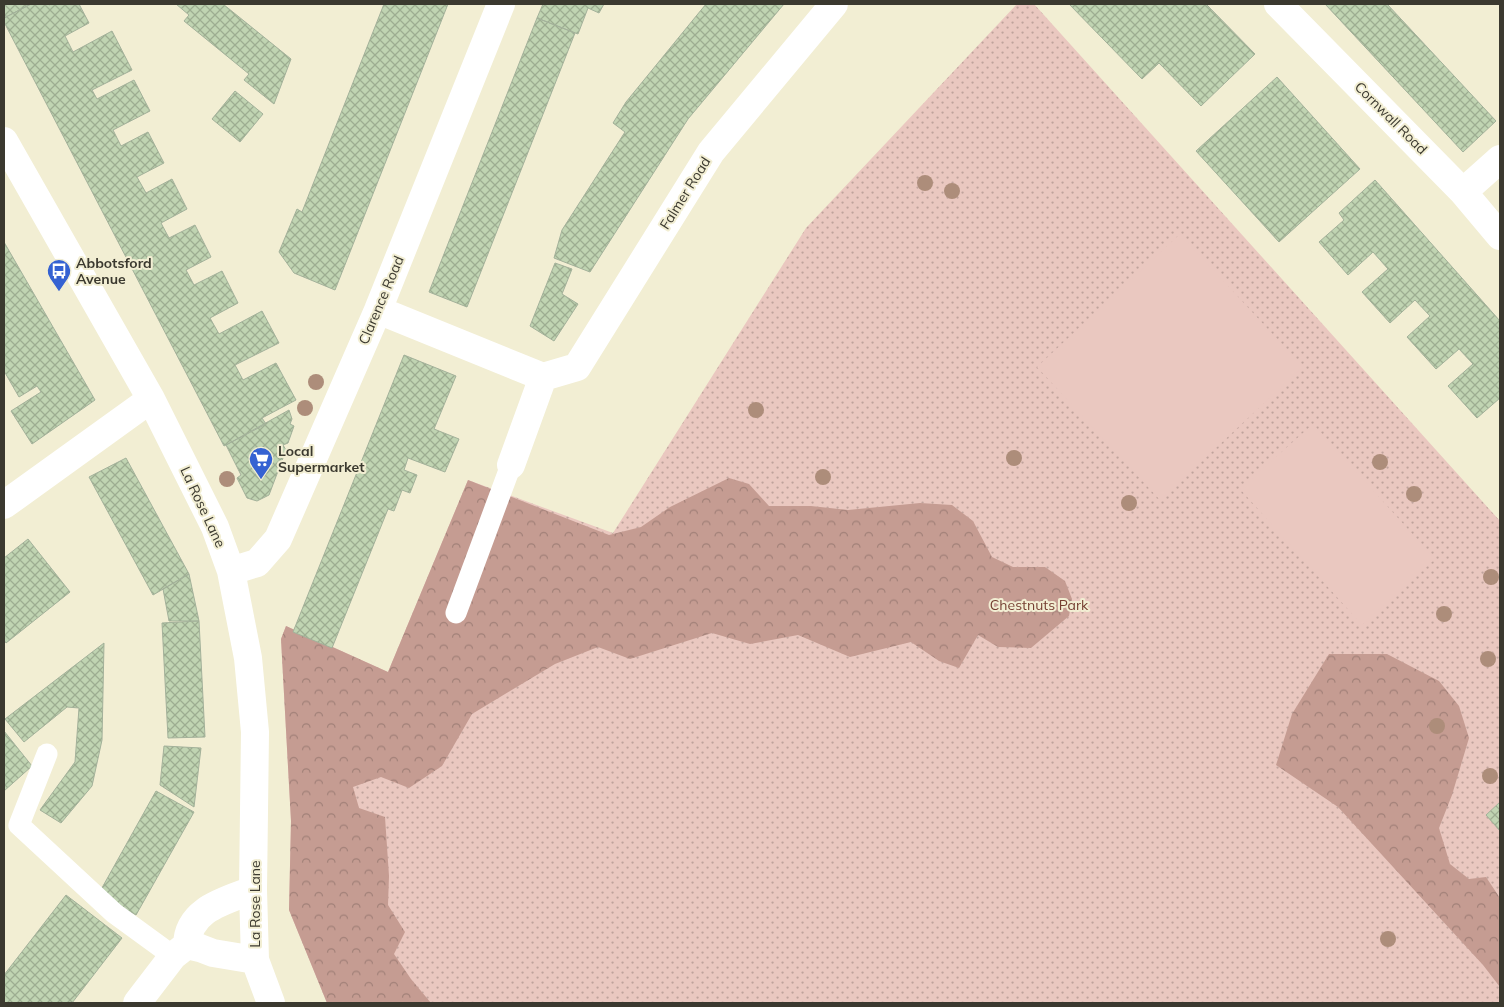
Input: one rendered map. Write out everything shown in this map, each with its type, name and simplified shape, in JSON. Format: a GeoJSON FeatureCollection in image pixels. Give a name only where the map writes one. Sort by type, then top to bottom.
{"type":"FeatureCollection","features":[{"type":"Feature","properties":{"kind":"street","name":"Clarence Road"},"geometry":{"type":"LineString","coordinates":[[231,571],[257,563],[278,539],[378,310],[501,4]]}},
{"type":"Feature","properties":{"kind":"street","name":"Falmer Road"},"geometry":{"type":"LineString","coordinates":[[543,377],[577,367],[711,152],[834,4]]}},
{"type":"Feature","properties":{"kind":"street","name":"Cornwall Road"},"geometry":{"type":"LineString","coordinates":[[1278,4],[1463,192],[1500,236]]}},
{"type":"Feature","properties":{"kind":"street","name":"La Rose Lane"},"geometry":{"type":"LineString","coordinates":[[4,141],[151,400],[216,527],[231,571],[248,658],[255,732],[253,890],[255,960],[271,1003]]}},
{"type":"Feature","properties":{"kind":"street"},"geometry":{"type":"LineString","coordinates":[[1463,192],[1500,159]]}},
{"type":"Feature","properties":{"kind":"street"},"geometry":{"type":"LineString","coordinates":[[378,310],[543,377],[511,465]]}},
{"type":"Feature","properties":{"kind":"street"},"geometry":{"type":"LineString","coordinates":[[4,505],[151,400]]}},
{"type":"Feature","properties":{"kind":"street"},"geometry":{"type":"LineString","coordinates":[[137,1003],[180,950],[193,923],[211,906],[253,890]]}},
{"type":"Feature","properties":{"kind":"street"},"geometry":{"type":"LineString","coordinates":[[180,950],[200,948],[213,953],[255,960]]}},
{"type":"Feature","properties":{"kind":"lane"},"geometry":{"type":"LineString","coordinates":[[456,612],[511,465]]}},
{"type":"Feature","properties":{"kind":"lane"},"geometry":{"type":"LineString","coordinates":[[47,754],[19,825],[114,914],[180,950]]}},
{"type":"Feature","properties":{"kind":"green space","name":"Chestnuts Park"},"geometry":{"type":"Polygon","coordinates":[[[1017,4],[1034,4],[1500,521],[1500,1003],[327,1003],[289,910],[291,821],[281,639],[286,626],[388,672],[468,480],[613,533],[806,228],[1017,4]]]}},
{"type":"Feature","properties":{"kind":"green space"},"geometry":{"type":"Polygon","coordinates":[[[1180,234],[1303,367],[1160,500],[1037,367],[1180,234]]]}},
{"type":"Feature","properties":{"kind":"green space"},"geometry":{"type":"Polygon","coordinates":[[[1313,424],[1435,559],[1362,625],[1240,489],[1313,424]]]}},
{"type":"Feature","properties":{"kind":"green space"},"geometry":{"type":"Polygon","coordinates":[[[729,478],[749,484],[769,506],[811,506],[848,510],[920,503],[952,505],[973,521],[992,557],[1013,567],[1045,567],[1065,581],[1072,599],[1069,616],[1031,648],[998,647],[978,635],[959,668],[939,661],[911,642],[850,657],[798,635],[750,644],[712,633],[630,659],[598,647],[555,664],[472,714],[442,766],[409,788],[381,777],[353,787],[359,808],[385,817],[389,876],[388,905],[405,932],[394,954],[431,1003],[327,1003],[289,910],[291,821],[281,639],[286,626],[388,672],[468,480],[609,535],[641,527],[670,507],[729,478]]]}},
{"type":"Feature","properties":{"kind":"green space"},"geometry":{"type":"Polygon","coordinates":[[[1329,654],[1387,654],[1439,681],[1459,706],[1469,738],[1452,795],[1439,828],[1450,864],[1469,879],[1486,877],[1500,898],[1500,987],[1483,965],[1338,807],[1276,765],[1292,714],[1329,654]]]}},
{"type":"Feature","properties":{"kind":"building"},"geometry":{"type":"Polygon","coordinates":[[[4,4],[31,4],[4,18],[4,4]]]}},
{"type":"Feature","properties":{"kind":"building"},"geometry":{"type":"Polygon","coordinates":[[[31,4],[79,4],[89,23],[65,36],[73,52],[112,31],[132,70],[92,90],[97,99],[134,80],[150,111],[113,130],[121,146],[148,132],[164,163],[137,177],[146,193],[172,179],[187,209],[161,223],[169,238],[195,225],[211,257],[186,270],[194,285],[222,271],[238,303],[210,318],[219,334],[262,311],[279,343],[235,365],[243,380],[276,363],[296,400],[262,418],[266,424],[224,446],[4,22],[4,18],[31,4]]]}},
{"type":"Feature","properties":{"kind":"building"},"geometry":{"type":"Polygon","coordinates":[[[176,4],[223,4],[291,59],[274,104],[244,80],[249,74],[184,21],[189,15],[176,4]]]}},
{"type":"Feature","properties":{"kind":"building"},"geometry":{"type":"Polygon","coordinates":[[[384,4],[448,4],[335,290],[294,273],[279,252],[297,209],[302,212],[384,4]]]}},
{"type":"Feature","properties":{"kind":"building"},"geometry":{"type":"Polygon","coordinates":[[[543,4],[604,4],[599,13],[588,8],[578,34],[537,18],[543,4]]]}},
{"type":"Feature","properties":{"kind":"building"},"geometry":{"type":"Polygon","coordinates":[[[706,4],[784,4],[688,119],[590,272],[554,258],[562,230],[625,132],[613,123],[626,102],[706,4]]]}},
{"type":"Feature","properties":{"kind":"building"},"geometry":{"type":"Polygon","coordinates":[[[1069,4],[1206,4],[1255,54],[1201,106],[1159,63],[1142,79],[1069,4]]]}},
{"type":"Feature","properties":{"kind":"building"},"geometry":{"type":"Polygon","coordinates":[[[1325,4],[1387,4],[1496,121],[1463,152],[1325,4]]]}},
{"type":"Feature","properties":{"kind":"building"},"geometry":{"type":"Polygon","coordinates":[[[537,18],[575,33],[467,307],[429,292],[537,18]]]}},
{"type":"Feature","properties":{"kind":"building"},"geometry":{"type":"Polygon","coordinates":[[[1277,77],[1360,169],[1279,242],[1196,151],[1277,77]]]}},
{"type":"Feature","properties":{"kind":"building"},"geometry":{"type":"Polygon","coordinates":[[[235,91],[263,114],[240,142],[212,119],[235,91]]]}},
{"type":"Feature","properties":{"kind":"building"},"geometry":{"type":"Polygon","coordinates":[[[1375,180],[1500,321],[1500,398],[1477,418],[1448,386],[1473,364],[1459,349],[1436,369],[1407,337],[1430,316],[1415,300],[1390,323],[1362,292],[1388,269],[1373,252],[1348,275],[1319,242],[1344,220],[1339,213],[1375,180]]]}},
{"type":"Feature","properties":{"kind":"building"},"geometry":{"type":"Polygon","coordinates":[[[4,242],[95,400],[32,444],[11,411],[41,392],[37,386],[19,397],[4,371],[4,242]]]}},
{"type":"Feature","properties":{"kind":"building"},"geometry":{"type":"Polygon","coordinates":[[[555,263],[572,269],[562,294],[578,304],[554,341],[530,326],[555,263]]]}},
{"type":"Feature","properties":{"kind":"building"},"geometry":{"type":"Polygon","coordinates":[[[404,355],[456,376],[434,429],[459,439],[445,472],[408,458],[404,470],[417,475],[410,493],[402,490],[394,511],[388,509],[332,648],[293,632],[404,355]]]}},
{"type":"Feature","properties":{"kind":"building"},"geometry":{"type":"Polygon","coordinates":[[[289,410],[292,419],[290,424],[294,426],[288,443],[283,445],[286,450],[269,495],[257,501],[247,498],[237,478],[241,475],[226,445],[289,410]]]}},
{"type":"Feature","properties":{"kind":"building"},"geometry":{"type":"Polygon","coordinates":[[[126,458],[189,574],[153,595],[89,477],[126,458]]]}},
{"type":"Feature","properties":{"kind":"building"},"geometry":{"type":"Polygon","coordinates":[[[28,539],[70,592],[6,643],[4,640],[4,558],[28,539]]]}},
{"type":"Feature","properties":{"kind":"building"},"geometry":{"type":"Polygon","coordinates":[[[189,574],[199,621],[169,621],[163,589],[189,574]]]}},
{"type":"Feature","properties":{"kind":"building"},"geometry":{"type":"Polygon","coordinates":[[[199,621],[205,737],[168,738],[162,623],[199,621]]]}},
{"type":"Feature","properties":{"kind":"building"},"geometry":{"type":"Polygon","coordinates":[[[104,643],[102,740],[92,786],[61,823],[40,810],[75,762],[79,708],[67,707],[24,742],[5,719],[104,643]]]}},
{"type":"Feature","properties":{"kind":"building"},"geometry":{"type":"Polygon","coordinates":[[[4,731],[32,766],[4,791],[4,731]]]}},
{"type":"Feature","properties":{"kind":"building"},"geometry":{"type":"Polygon","coordinates":[[[164,746],[201,748],[194,807],[160,785],[164,746]]]}},
{"type":"Feature","properties":{"kind":"building"},"geometry":{"type":"Polygon","coordinates":[[[156,791],[194,812],[136,915],[98,895],[156,791]]]}},
{"type":"Feature","properties":{"kind":"building"},"geometry":{"type":"Polygon","coordinates":[[[1500,802],[1500,831],[1486,815],[1500,802]]]}},
{"type":"Feature","properties":{"kind":"building"},"geometry":{"type":"Polygon","coordinates":[[[66,895],[122,938],[72,1003],[4,1003],[4,975],[66,895]]]}},
{"type":"Feature","properties":{"kind":"place","name":"Abbotsford Avenue"},"geometry":{"type":"Point","coordinates":[59,292]}},
{"type":"Feature","properties":{"kind":"place","name":"Local Supermarket"},"geometry":{"type":"Point","coordinates":[261,480]}}]}
